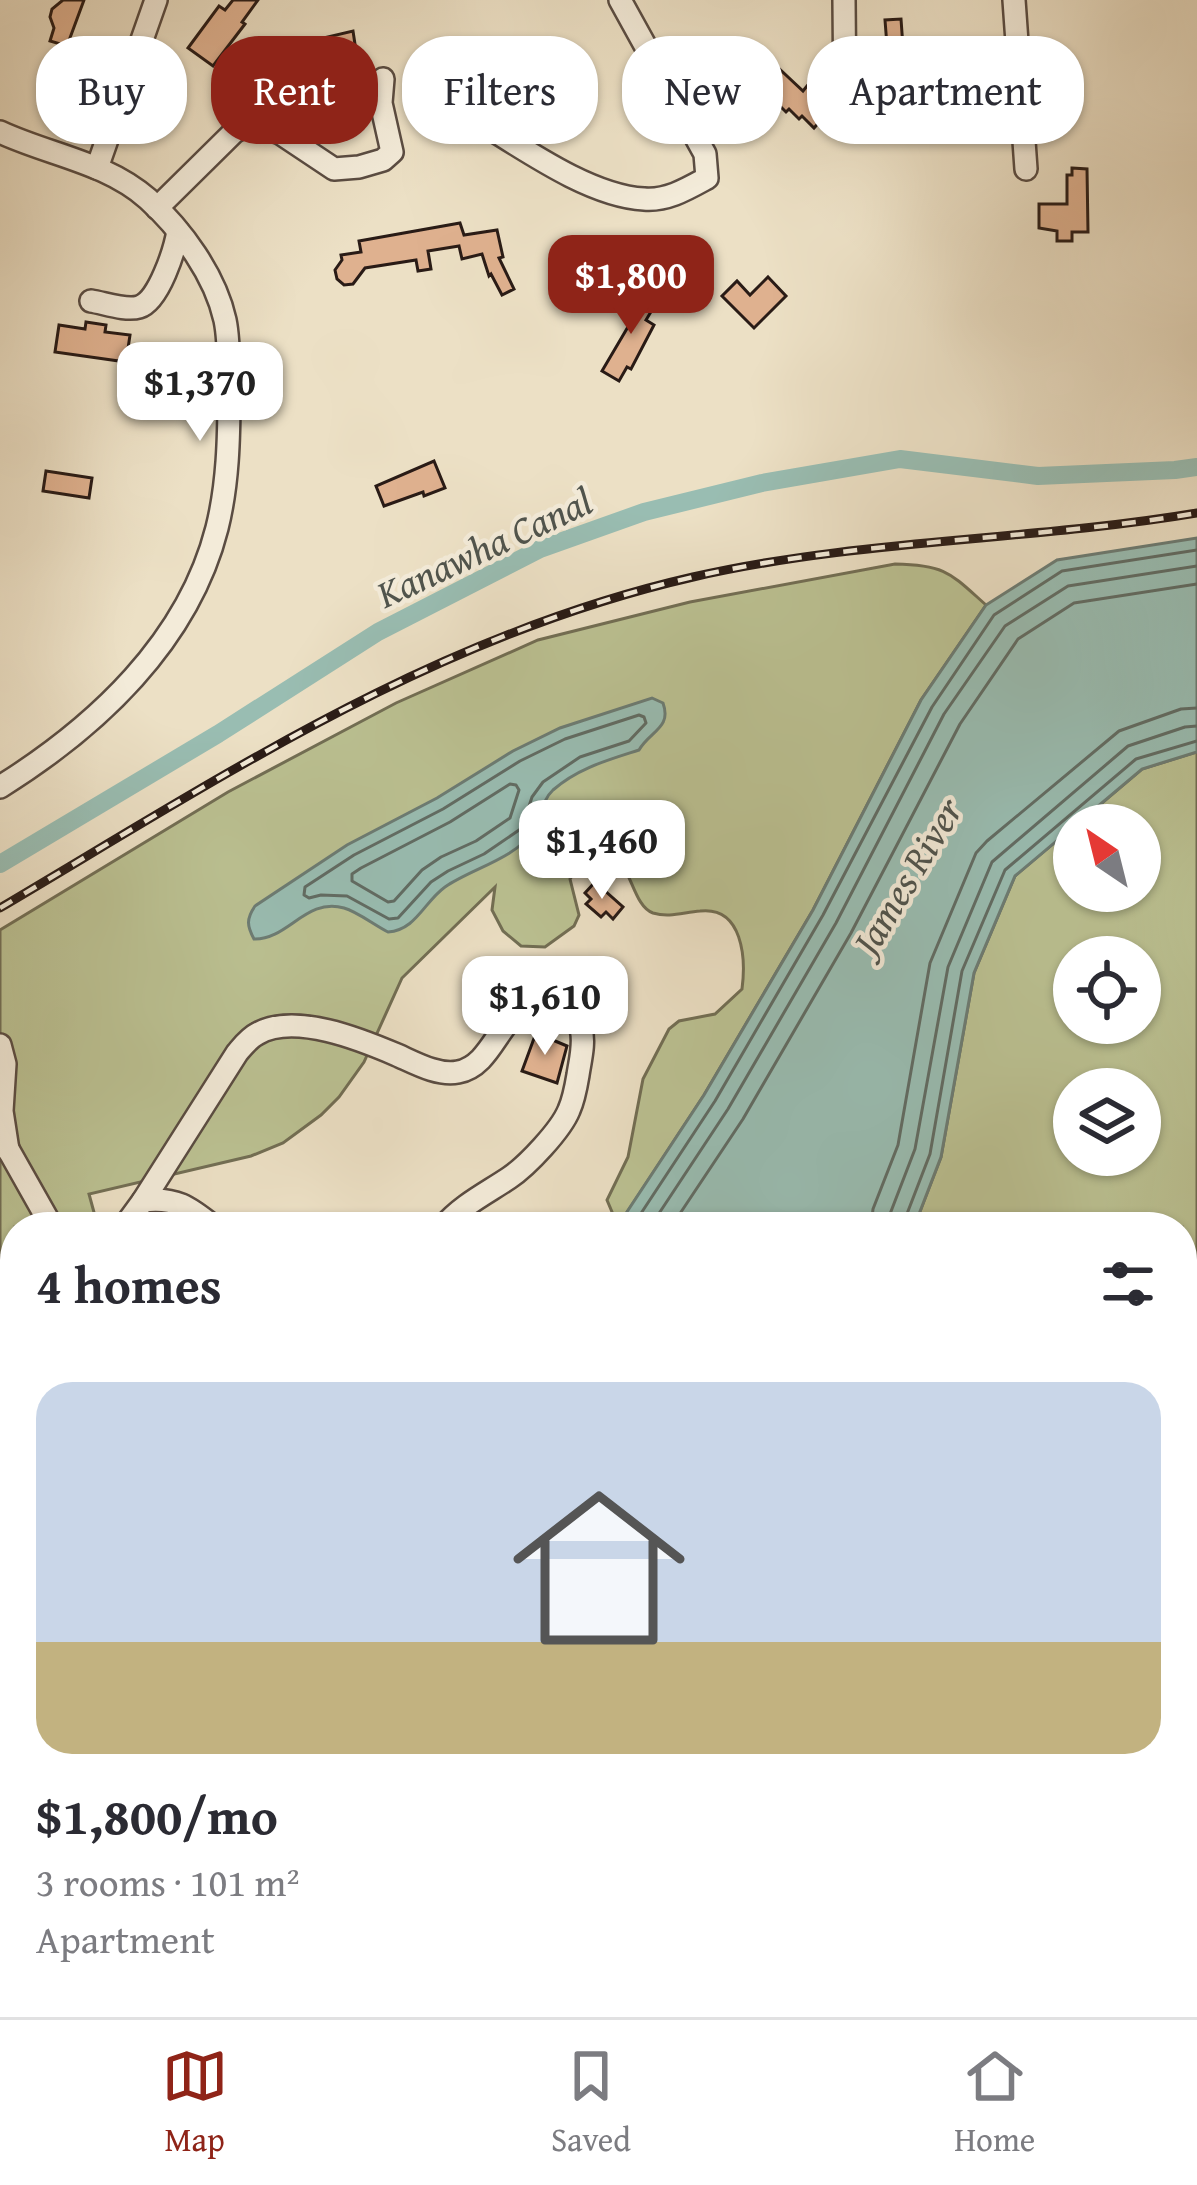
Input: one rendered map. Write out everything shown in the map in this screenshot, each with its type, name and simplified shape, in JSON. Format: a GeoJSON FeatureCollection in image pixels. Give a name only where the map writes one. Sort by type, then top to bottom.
{"type":"FeatureCollection","features":[{"type":"Feature","properties":{"kind":"street"},"geometry":{"type":"LineString","coordinates":[[97,167],[156,0]]}},
{"type":"Feature","properties":{"kind":"street"},"geometry":{"type":"LineString","coordinates":[[517,144],[592,189],[646,200],[681,193],[706,178],[705,154],[620,0]]}},
{"type":"Feature","properties":{"kind":"street"},"geometry":{"type":"LineString","coordinates":[[844,0],[844,36]]}},
{"type":"Feature","properties":{"kind":"street"},"geometry":{"type":"LineString","coordinates":[[1014,0],[1026,169]]}},
{"type":"Feature","properties":{"kind":"street"},"geometry":{"type":"LineString","coordinates":[[157,208],[234,132],[250,123],[280,133],[334,169],[383,160],[392,152],[381,103],[383,79]]}},
{"type":"Feature","properties":{"kind":"street"},"geometry":{"type":"LineString","coordinates":[[0,132],[97,167],[157,208],[204,268],[218,296],[228,346],[223,498],[210,552],[189,600],[136,674],[88,723],[0,787]]}},
{"type":"Feature","properties":{"kind":"street"},"geometry":{"type":"LineString","coordinates":[[91,301],[136,309],[147,303],[174,253],[178,230]]}},
{"type":"Feature","properties":{"kind":"street"},"geometry":{"type":"LineString","coordinates":[[135,1212],[237,1053],[257,1033],[288,1026],[338,1034],[451,1073],[472,1067],[505,1024],[527,1006],[552,1004],[567,1009],[583,1036],[576,1090],[563,1121],[519,1170],[456,1212]]}},
{"type":"Feature","properties":{"kind":"street"},"geometry":{"type":"LineString","coordinates":[[0,1045],[5,1064],[4,1144],[43,1212]]}},
{"type":"Feature","properties":{"kind":"street"},"geometry":{"type":"LineString","coordinates":[[143,1202],[169,1199],[194,1212]]}},
{"type":"Feature","properties":{"kind":"green space"},"geometry":{"type":"Polygon","coordinates":[[[895,564],[946,573],[986,605],[921,700],[813,910],[704,1095],[627,1212],[612,1212],[607,1200],[628,1157],[643,1079],[669,1029],[679,1021],[715,1014],[742,989],[743,963],[739,937],[725,917],[700,911],[653,913],[638,898],[622,864],[604,855],[584,864],[570,879],[579,915],[574,926],[545,947],[521,946],[503,931],[492,910],[495,887],[402,978],[364,1062],[339,1097],[283,1143],[251,1156],[89,1194],[94,1212],[0,1212],[0,930],[228,792],[396,703],[538,640],[690,602],[895,564]]]}},
{"type":"Feature","properties":{"kind":"green space"},"geometry":{"type":"Polygon","coordinates":[[[1197,752],[1197,1212],[920,1212],[941,1157],[974,973],[1015,876],[1053,844],[1053,912],[1161,912],[1161,804],[1101,804],[1142,769],[1197,752]]]}},
{"type":"Feature","properties":{"kind":"water","name":"James River"},"geometry":{"type":"Polygon","coordinates":[[[1197,538],[1197,752],[1142,769],[1100,804],[1053,804],[1053,844],[1015,876],[974,973],[941,1157],[920,1212],[627,1212],[704,1095],[813,910],[921,700],[986,605],[1057,560],[1197,538]]]}},
{"type":"Feature","properties":{"kind":"water"},"geometry":{"type":"Polygon","coordinates":[[[652,698],[663,703],[665,718],[639,750],[563,782],[549,795],[525,841],[445,887],[406,926],[388,932],[349,910],[331,906],[308,913],[266,938],[254,939],[249,922],[255,906],[347,845],[560,728],[652,698]]]}},
{"type":"Feature","properties":{"kind":"building"},"geometry":{"type":"Polygon","coordinates":[[[63,0],[84,0],[71,36],[52,36],[52,9],[63,0]]]}},
{"type":"Feature","properties":{"kind":"building"},"geometry":{"type":"Polygon","coordinates":[[[233,0],[258,0],[236,36],[211,36],[211,65],[188,48],[219,6],[225,10],[233,0]]]}},
{"type":"Feature","properties":{"kind":"building"},"geometry":{"type":"Polygon","coordinates":[[[901,19],[902,36],[886,36],[885,20],[901,19]]]}},
{"type":"Feature","properties":{"kind":"building"},"geometry":{"type":"Polygon","coordinates":[[[783,72],[803,91],[807,86],[807,121],[789,109],[786,112],[783,72]]]}},
{"type":"Feature","properties":{"kind":"building"},"geometry":{"type":"Polygon","coordinates":[[[1072,168],[1087,169],[1088,232],[1072,232],[1072,241],[1057,241],[1057,231],[1039,228],[1039,204],[1067,204],[1067,175],[1072,175],[1072,168]]]}},
{"type":"Feature","properties":{"kind":"building"},"geometry":{"type":"Polygon","coordinates":[[[460,223],[464,235],[497,230],[503,257],[499,258],[514,289],[502,295],[482,254],[462,259],[459,246],[428,251],[431,269],[418,271],[416,260],[365,268],[353,284],[344,285],[337,279],[341,255],[361,252],[359,241],[460,223]]]}},
{"type":"Feature","properties":{"kind":"building"},"geometry":{"type":"Polygon","coordinates":[[[768,277],[786,296],[754,328],[722,296],[737,281],[750,295],[768,277]]]}},
{"type":"Feature","properties":{"kind":"building"},"geometry":{"type":"Polygon","coordinates":[[[633,293],[655,305],[646,320],[654,325],[631,369],[627,367],[619,381],[602,371],[632,320],[622,314],[633,293]]]}},
{"type":"Feature","properties":{"kind":"building"},"geometry":{"type":"Polygon","coordinates":[[[86,322],[106,325],[105,332],[130,335],[126,362],[55,352],[59,325],[85,329],[86,322]]]}},
{"type":"Feature","properties":{"kind":"building"},"geometry":{"type":"Polygon","coordinates":[[[434,461],[445,488],[384,506],[376,486],[434,461]]]}},
{"type":"Feature","properties":{"kind":"building"},"geometry":{"type":"Polygon","coordinates":[[[46,471],[92,478],[89,498],[43,491],[46,471]]]}},
{"type":"Feature","properties":{"kind":"building"},"geometry":{"type":"Polygon","coordinates":[[[595,882],[623,907],[613,919],[606,912],[601,917],[586,904],[591,899],[585,893],[595,882]]]}},
{"type":"Feature","properties":{"kind":"building"},"geometry":{"type":"Polygon","coordinates":[[[536,1033],[567,1046],[557,1083],[522,1071],[536,1033]]]}},
{"type":"Feature","properties":{"kind":"waterway","name":"Kanawha Canal"},"geometry":{"type":"LineString","coordinates":[[0,864],[378,632],[540,549],[644,512],[762,483],[900,459],[1038,476],[1197,467]]}},
{"type":"Feature","properties":{"kind":"railway"},"geometry":{"type":"LineString","coordinates":[[0,908],[334,715],[507,635],[598,603],[755,564],[1197,513]]}}]}
